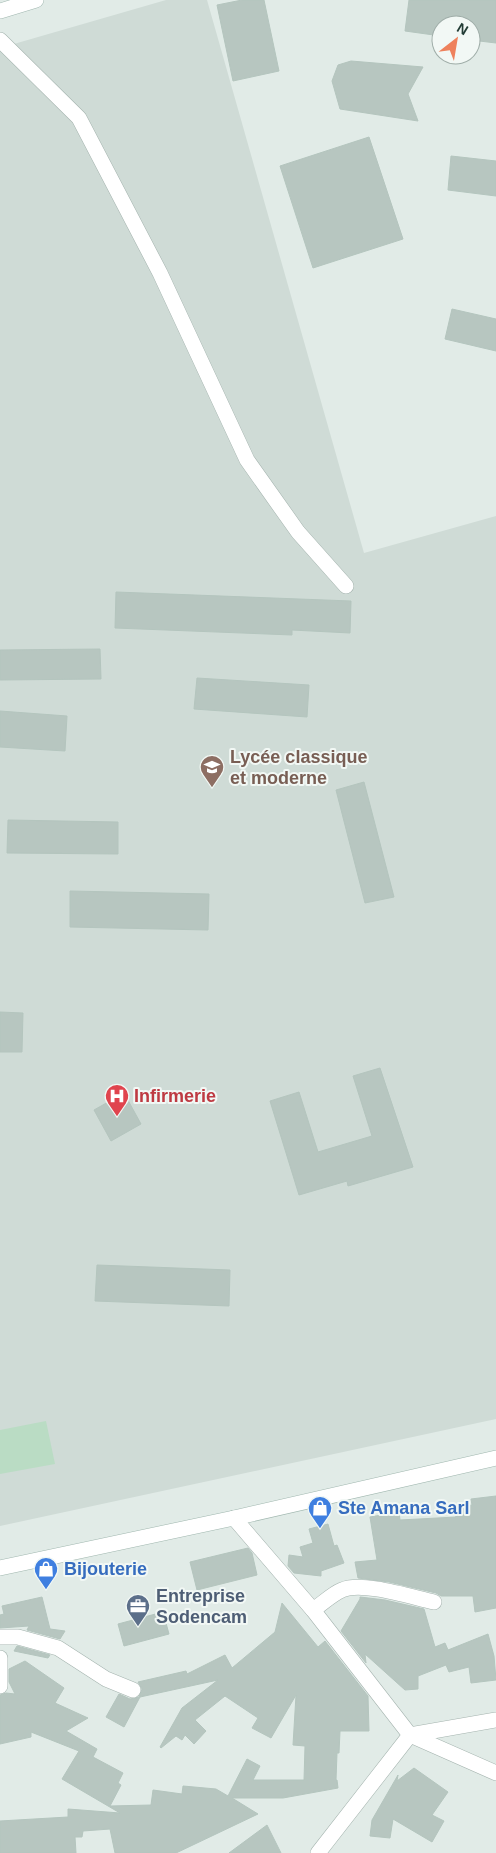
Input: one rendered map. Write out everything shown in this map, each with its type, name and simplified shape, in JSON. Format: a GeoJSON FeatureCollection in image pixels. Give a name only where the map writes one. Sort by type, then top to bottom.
{"type":"FeatureCollection","features":[{"type":"Feature","properties":{"kind":"street"},"geometry":{"type":"LineString","coordinates":[[0,11],[36,0]]}},
{"type":"Feature","properties":{"kind":"street"},"geometry":{"type":"LineString","coordinates":[[0,40],[79,118],[160,273],[247,460],[298,532],[346,586]]}},
{"type":"Feature","properties":{"kind":"street"},"geometry":{"type":"LineString","coordinates":[[0,1568],[234,1518],[496,1458]]}},
{"type":"Feature","properties":{"kind":"street"},"geometry":{"type":"LineString","coordinates":[[234,1518],[313,1610],[410,1734],[496,1773]]}},
{"type":"Feature","properties":{"kind":"street"},"geometry":{"type":"LineString","coordinates":[[313,1610],[341,1590],[354,1587],[373,1589],[434,1602]]}},
{"type":"Feature","properties":{"kind":"street"},"geometry":{"type":"LineString","coordinates":[[0,1637],[18,1637],[58,1648],[106,1679],[133,1690]]}},
{"type":"Feature","properties":{"kind":"street"},"geometry":{"type":"LineString","coordinates":[[0,1658],[0,1686]]}},
{"type":"Feature","properties":{"kind":"street"},"geometry":{"type":"LineString","coordinates":[[318,1853],[410,1734],[496,1720]]}},
{"type":"Feature","properties":{"kind":"shaded area","name":"Lycée classique et moderne"},"geometry":{"type":"Polygon","coordinates":[[[166,0],[207,0],[364,553],[496,516],[496,1419],[0,1526],[0,48],[166,0]]]}},
{"type":"Feature","properties":{"kind":"green space"},"geometry":{"type":"Polygon","coordinates":[[[46,1421],[55,1464],[0,1474],[0,1430],[46,1421]]]}},
{"type":"Feature","properties":{"kind":"building"},"geometry":{"type":"Polygon","coordinates":[[[242,0],[264,0],[279,71],[233,81],[217,5],[242,0]]]}},
{"type":"Feature","properties":{"kind":"building"},"geometry":{"type":"Polygon","coordinates":[[[409,0],[496,0],[496,43],[481,41],[481,15],[431,15],[431,35],[405,31],[409,0]]]}},
{"type":"Feature","properties":{"kind":"building"},"geometry":{"type":"Polygon","coordinates":[[[351,61],[423,67],[408,94],[418,121],[340,109],[332,81],[338,65],[351,61]]]}},
{"type":"Feature","properties":{"kind":"building"},"geometry":{"type":"Polygon","coordinates":[[[369,137],[403,239],[313,268],[280,166],[369,137]]]}},
{"type":"Feature","properties":{"kind":"building"},"geometry":{"type":"Polygon","coordinates":[[[451,156],[496,161],[496,196],[448,190],[451,156]]]}},
{"type":"Feature","properties":{"kind":"building"},"geometry":{"type":"Polygon","coordinates":[[[452,309],[496,319],[496,351],[445,339],[452,309]]]}},
{"type":"Feature","properties":{"kind":"building"},"geometry":{"type":"Polygon","coordinates":[[[116,592],[351,601],[350,633],[292,630],[292,635],[115,628],[116,592]]]}},
{"type":"Feature","properties":{"kind":"building"},"geometry":{"type":"Polygon","coordinates":[[[100,649],[101,679],[0,680],[0,650],[100,649]]]}},
{"type":"Feature","properties":{"kind":"building"},"geometry":{"type":"Polygon","coordinates":[[[197,678],[309,685],[307,717],[194,709],[197,678]]]}},
{"type":"Feature","properties":{"kind":"building"},"geometry":{"type":"Polygon","coordinates":[[[0,711],[67,716],[65,751],[0,747],[0,711]]]}},
{"type":"Feature","properties":{"kind":"building"},"geometry":{"type":"Polygon","coordinates":[[[364,782],[394,897],[365,903],[336,790],[364,782]]]}},
{"type":"Feature","properties":{"kind":"building"},"geometry":{"type":"Polygon","coordinates":[[[8,820],[118,822],[118,854],[7,853],[8,820]]]}},
{"type":"Feature","properties":{"kind":"building"},"geometry":{"type":"Polygon","coordinates":[[[70,891],[209,894],[208,930],[70,927],[70,891]]]}},
{"type":"Feature","properties":{"kind":"building"},"geometry":{"type":"Polygon","coordinates":[[[0,1012],[23,1013],[22,1052],[0,1052],[0,1012]]]}},
{"type":"Feature","properties":{"kind":"building"},"geometry":{"type":"Polygon","coordinates":[[[380,1068],[413,1167],[348,1186],[347,1181],[299,1195],[270,1101],[299,1092],[318,1152],[372,1136],[353,1076],[380,1068]]]}},
{"type":"Feature","properties":{"kind":"building","name":"Infirmerie"},"geometry":{"type":"Polygon","coordinates":[[[124,1093],[141,1124],[111,1141],[94,1110],[124,1093]]]}},
{"type":"Feature","properties":{"kind":"building"},"geometry":{"type":"Polygon","coordinates":[[[97,1265],[230,1270],[229,1306],[95,1301],[97,1265]]]}},
{"type":"Feature","properties":{"kind":"building"},"geometry":{"type":"Polygon","coordinates":[[[496,1496],[496,1608],[475,1612],[473,1596],[441,1596],[436,1593],[389,1582],[358,1578],[355,1562],[377,1560],[370,1517],[399,1512],[400,1520],[456,1517],[454,1508],[472,1505],[471,1499],[496,1496]]]}},
{"type":"Feature","properties":{"kind":"building"},"geometry":{"type":"Polygon","coordinates":[[[328,1524],[334,1546],[337,1545],[344,1563],[321,1571],[321,1576],[294,1573],[288,1566],[289,1555],[303,1557],[300,1547],[313,1543],[309,1529],[328,1524]]]}},
{"type":"Feature","properties":{"kind":"building"},"geometry":{"type":"Polygon","coordinates":[[[248,1548],[252,1553],[257,1575],[197,1590],[190,1562],[248,1548]]]}},
{"type":"Feature","properties":{"kind":"building"},"geometry":{"type":"Polygon","coordinates":[[[42,1597],[50,1629],[65,1631],[60,1639],[27,1630],[29,1626],[0,1628],[0,1615],[4,1614],[2,1606],[42,1597]]]}},
{"type":"Feature","properties":{"kind":"building"},"geometry":{"type":"Polygon","coordinates":[[[360,1597],[385,1600],[424,1609],[435,1647],[445,1643],[448,1650],[488,1634],[494,1656],[496,1680],[471,1683],[469,1667],[449,1672],[446,1665],[418,1676],[418,1689],[405,1690],[365,1654],[366,1663],[341,1631],[360,1597]]]}},
{"type":"Feature","properties":{"kind":"building"},"geometry":{"type":"Polygon","coordinates":[[[282,1603],[318,1647],[325,1641],[368,1696],[369,1731],[340,1731],[336,1780],[338,1788],[283,1798],[232,1798],[258,1814],[176,1853],[115,1853],[110,1829],[83,1831],[82,1837],[75,1837],[76,1853],[0,1853],[0,1821],[68,1817],[68,1809],[120,1813],[62,1779],[79,1751],[31,1732],[31,1737],[0,1744],[0,1695],[6,1693],[15,1694],[9,1682],[9,1669],[25,1661],[64,1688],[55,1703],[88,1718],[66,1731],[97,1749],[93,1757],[123,1773],[118,1783],[121,1785],[110,1806],[151,1805],[153,1790],[182,1794],[183,1786],[216,1789],[228,1796],[247,1759],[260,1766],[253,1780],[304,1780],[305,1746],[293,1745],[296,1695],[271,1738],[252,1728],[258,1718],[225,1696],[195,1720],[206,1731],[194,1744],[185,1735],[182,1740],[176,1736],[160,1747],[182,1708],[218,1680],[140,1697],[124,1727],[106,1717],[119,1694],[130,1699],[139,1697],[142,1689],[138,1682],[186,1671],[187,1674],[225,1655],[232,1668],[275,1632],[282,1603]]]}},
{"type":"Feature","properties":{"kind":"building"},"geometry":{"type":"Polygon","coordinates":[[[163,1612],[169,1634],[124,1646],[118,1624],[163,1612]]]}},
{"type":"Feature","properties":{"kind":"building"},"geometry":{"type":"Polygon","coordinates":[[[17,1646],[50,1655],[48,1658],[14,1651],[17,1646]]]}},
{"type":"Feature","properties":{"kind":"building"},"geometry":{"type":"Polygon","coordinates":[[[414,1768],[448,1792],[432,1815],[444,1821],[432,1842],[393,1819],[390,1838],[370,1836],[372,1820],[398,1775],[397,1781],[414,1768]]]}},
{"type":"Feature","properties":{"kind":"building"},"geometry":{"type":"Polygon","coordinates":[[[267,1825],[281,1853],[229,1853],[267,1825]]]}},
{"type":"Feature","properties":{"kind":"place","name":"Lycée classique et moderne"},"geometry":{"type":"Point","coordinates":[212,788]}},
{"type":"Feature","properties":{"kind":"place","name":"Infirmerie"},"geometry":{"type":"Point","coordinates":[117,1117]}},
{"type":"Feature","properties":{"kind":"place","name":"Ste Amana Sarl"},"geometry":{"type":"Point","coordinates":[320,1529]}},
{"type":"Feature","properties":{"kind":"place","name":"Bijouterie"},"geometry":{"type":"Point","coordinates":[46,1590]}},
{"type":"Feature","properties":{"kind":"place","name":"Entreprise Sodencam"},"geometry":{"type":"Point","coordinates":[138,1627]}}]}
